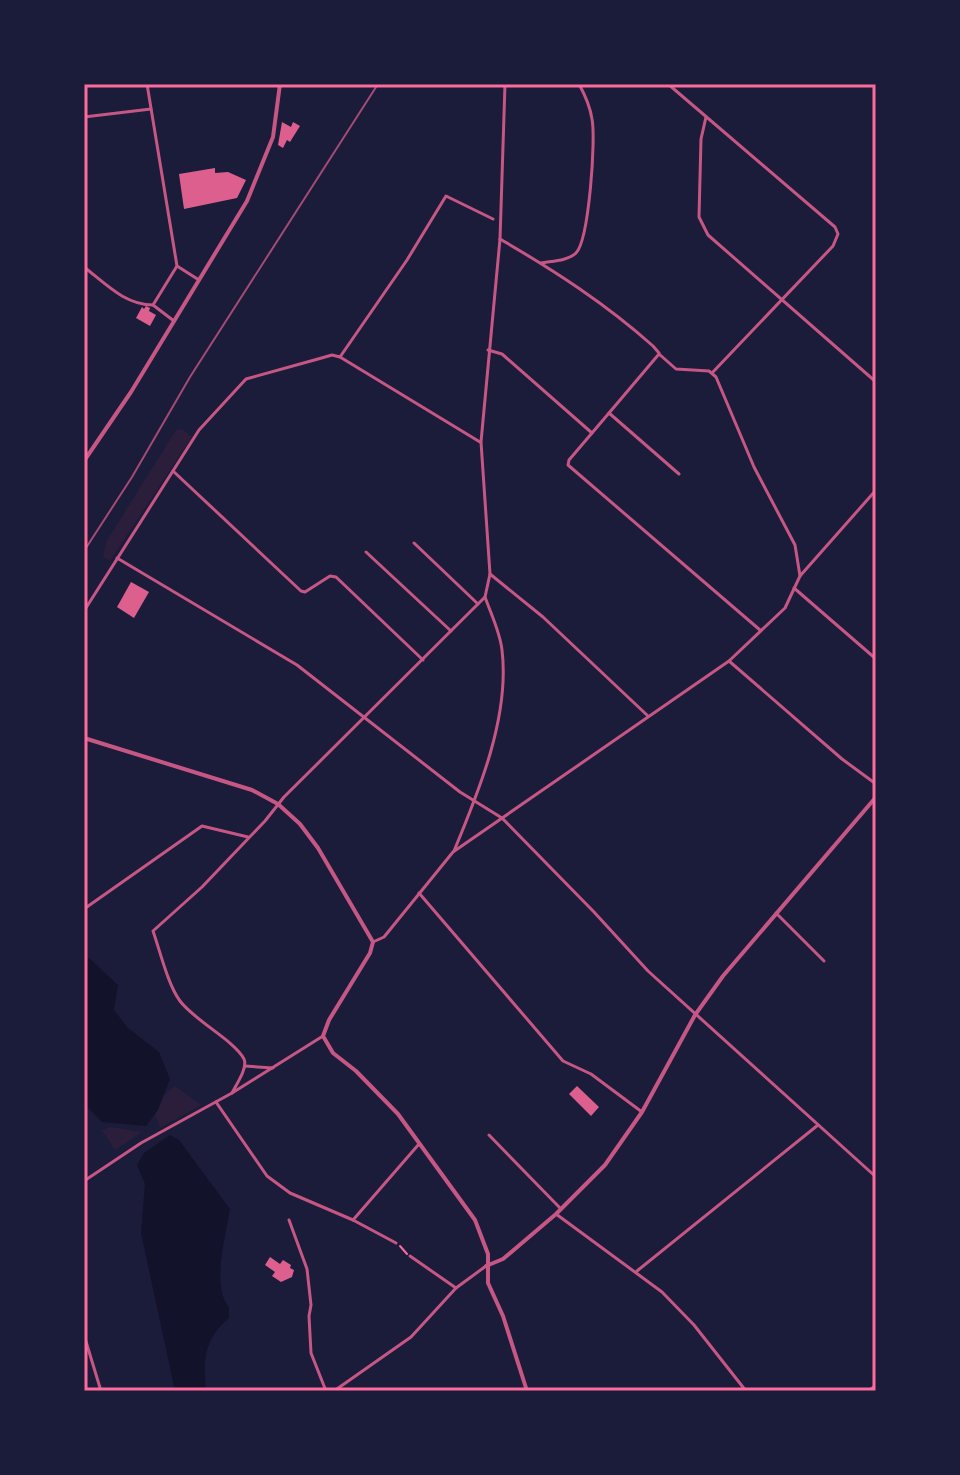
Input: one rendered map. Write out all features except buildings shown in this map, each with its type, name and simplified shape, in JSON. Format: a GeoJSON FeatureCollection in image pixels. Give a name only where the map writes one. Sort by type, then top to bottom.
{"type":"FeatureCollection","features":[{"type":"Feature","properties":{"kind":"street"},"geometry":{"type":"LineString","coordinates":[[147,84],[177,266],[153,305]]}},
{"type":"Feature","properties":{"kind":"street"},"geometry":{"type":"LineString","coordinates":[[84,461],[247,201],[273,137],[280,84]]}},
{"type":"Feature","properties":{"kind":"street"},"geometry":{"type":"LineString","coordinates":[[453,852],[488,763],[503,675],[502,648],[485,597],[490,574],[481,442],[500,239],[505,84]]}},
{"type":"Feature","properties":{"kind":"street"},"geometry":{"type":"LineString","coordinates":[[541,263],[572,256],[578,251],[586,233],[594,131],[587,100],[579,84]]}},
{"type":"Feature","properties":{"kind":"street"},"geometry":{"type":"LineString","coordinates":[[668,84],[835,227],[838,234],[833,246],[712,373]]}},
{"type":"Feature","properties":{"kind":"street"},"geometry":{"type":"LineString","coordinates":[[84,117],[151,109]]}},
{"type":"Feature","properties":{"kind":"street"},"geometry":{"type":"LineString","coordinates":[[706,117],[701,139],[699,217],[702,226],[708,235],[876,382]]}},
{"type":"Feature","properties":{"kind":"street"},"geometry":{"type":"LineString","coordinates":[[340,357],[407,260],[446,196],[493,219]]}},
{"type":"Feature","properties":{"kind":"street"},"geometry":{"type":"LineString","coordinates":[[500,239],[608,308],[676,369],[712,373]]}},
{"type":"Feature","properties":{"kind":"street"},"geometry":{"type":"LineString","coordinates":[[177,266],[199,280]]}},
{"type":"Feature","properties":{"kind":"street"},"geometry":{"type":"LineString","coordinates":[[84,267],[118,294],[137,305],[153,305],[174,321]]}},
{"type":"Feature","properties":{"kind":"street"},"geometry":{"type":"LineString","coordinates":[[488,350],[502,354],[592,433]]}},
{"type":"Feature","properties":{"kind":"street"},"geometry":{"type":"LineString","coordinates":[[659,354],[568,465],[761,631]]}},
{"type":"Feature","properties":{"kind":"street"},"geometry":{"type":"LineString","coordinates":[[84,611],[211,415],[246,379],[332,355],[340,357],[481,442]]}},
{"type":"Feature","properties":{"kind":"street"},"geometry":{"type":"LineString","coordinates":[[712,373],[723,390],[754,467],[795,545],[800,576]]}},
{"type":"Feature","properties":{"kind":"street"},"geometry":{"type":"LineString","coordinates":[[609,413],[679,474]]}},
{"type":"Feature","properties":{"kind":"street"},"geometry":{"type":"LineString","coordinates":[[173,471],[301,591],[305,592],[330,576],[336,577],[423,660]]}},
{"type":"Feature","properties":{"kind":"street"},"geometry":{"type":"LineString","coordinates":[[373,942],[384,937],[453,852],[729,661],[785,608],[800,576],[876,490]]}},
{"type":"Feature","properties":{"kind":"street"},"geometry":{"type":"LineString","coordinates":[[414,543],[478,604]]}},
{"type":"Feature","properties":{"kind":"street"},"geometry":{"type":"LineString","coordinates":[[366,552],[451,632]]}},
{"type":"Feature","properties":{"kind":"street"},"geometry":{"type":"LineString","coordinates":[[117,558],[297,665],[364,720],[475,802],[502,818],[648,971],[876,1177]]}},
{"type":"Feature","properties":{"kind":"street"},"geometry":{"type":"LineString","coordinates":[[490,574],[543,617],[649,717]]}},
{"type":"Feature","properties":{"kind":"street"},"geometry":{"type":"LineString","coordinates":[[794,588],[876,659]]}},
{"type":"Feature","properties":{"kind":"street"},"geometry":{"type":"LineString","coordinates":[[232,1093],[245,1060],[178,999],[153,931],[202,887],[278,804],[485,597]]}},
{"type":"Feature","properties":{"kind":"street"},"geometry":{"type":"LineString","coordinates":[[729,661],[842,759],[876,784]]}},
{"type":"Feature","properties":{"kind":"street"},"geometry":{"type":"LineString","coordinates":[[84,738],[252,790],[278,804],[300,824],[318,848],[373,942],[370,953],[329,1020],[323,1036],[274,1069],[141,1143],[84,1181]]}},
{"type":"Feature","properties":{"kind":"street"},"geometry":{"type":"LineString","coordinates":[[334,1391],[411,1337],[456,1288],[486,1266],[503,1259],[556,1214],[605,1165],[642,1112],[695,1015],[723,976],[876,797]]}},
{"type":"Feature","properties":{"kind":"street"},"geometry":{"type":"LineString","coordinates":[[84,909],[202,826],[249,838]]}},
{"type":"Feature","properties":{"kind":"street"},"geometry":{"type":"LineString","coordinates":[[419,893],[563,1061],[591,1074],[642,1112]]}},
{"type":"Feature","properties":{"kind":"street"},"geometry":{"type":"LineString","coordinates":[[776,913],[824,961]]}},
{"type":"Feature","properties":{"kind":"street"},"geometry":{"type":"LineString","coordinates":[[323,1036],[333,1053],[356,1071],[398,1114],[475,1220],[488,1254],[488,1283],[503,1316],[527,1391]]}},
{"type":"Feature","properties":{"kind":"street"},"geometry":{"type":"LineString","coordinates":[[245,1066],[274,1069]]}},
{"type":"Feature","properties":{"kind":"street"},"geometry":{"type":"LineString","coordinates":[[216,1102],[267,1176],[290,1193],[353,1220],[396,1243]]}},
{"type":"Feature","properties":{"kind":"street"},"geometry":{"type":"LineString","coordinates":[[636,1271],[818,1125]]}},
{"type":"Feature","properties":{"kind":"street"},"geometry":{"type":"LineString","coordinates":[[489,1135],[561,1209]]}},
{"type":"Feature","properties":{"kind":"street"},"geometry":{"type":"LineString","coordinates":[[353,1220],[419,1144]]}},
{"type":"Feature","properties":{"kind":"street"},"geometry":{"type":"LineString","coordinates":[[556,1214],[662,1292],[694,1325],[746,1391]]}},
{"type":"Feature","properties":{"kind":"street"},"geometry":{"type":"LineString","coordinates":[[289,1220],[307,1269],[311,1353],[326,1391]]}},
{"type":"Feature","properties":{"kind":"street"},"geometry":{"type":"LineString","coordinates":[[410,1256],[456,1288]]}},
{"type":"Feature","properties":{"kind":"street"},"geometry":{"type":"LineString","coordinates":[[84,1335],[101,1391]]}},
{"type":"Feature","properties":{"kind":"street"},"geometry":{"type":"LineString","coordinates":[[869,1391],[876,1385]]}},
{"type":"Feature","properties":{"kind":"shaded area"},"geometry":{"type":"Polygon","coordinates":[[[182,429],[192,437],[110,561],[103,556],[106,542],[176,430],[182,429]]]}},
{"type":"Feature","properties":{"kind":"shaded area"},"geometry":{"type":"Polygon","coordinates":[[[84,958],[89,958],[118,985],[114,1010],[128,1028],[159,1052],[170,1079],[158,1110],[146,1126],[102,1122],[84,1104],[84,958]]]}},
{"type":"Feature","properties":{"kind":"shaded area"},"geometry":{"type":"Polygon","coordinates":[[[175,1086],[201,1105],[160,1128],[152,1106],[175,1086]]]}},
{"type":"Feature","properties":{"kind":"shaded area"},"geometry":{"type":"Polygon","coordinates":[[[111,1127],[142,1132],[115,1150],[102,1130],[111,1127]]]}},
{"type":"Feature","properties":{"kind":"shaded area"},"geometry":{"type":"Polygon","coordinates":[[[170,1135],[179,1140],[230,1209],[220,1274],[229,1318],[214,1334],[207,1351],[206,1391],[175,1391],[141,1233],[145,1184],[137,1165],[144,1153],[170,1135]]]}},
{"type":"Feature","properties":{"kind":"railway"},"geometry":{"type":"LineString","coordinates":[[84,551],[132,477],[190,377],[378,84]]}}]}
